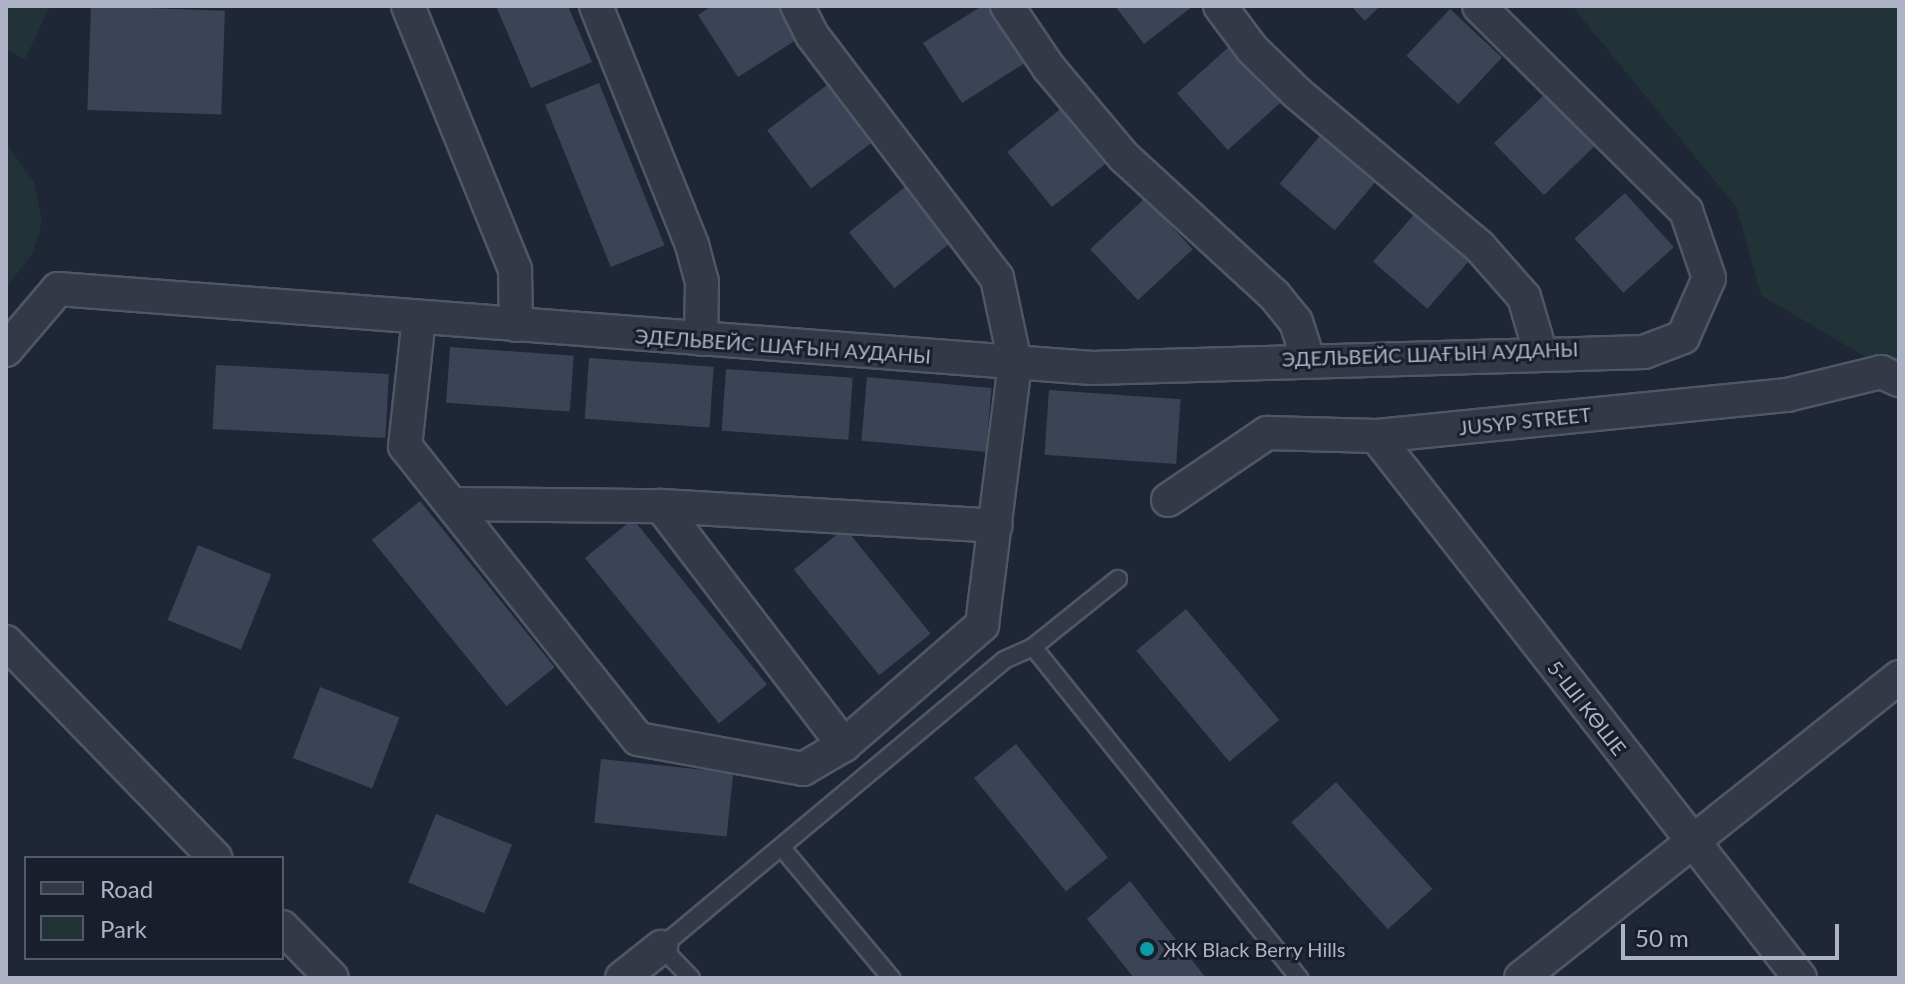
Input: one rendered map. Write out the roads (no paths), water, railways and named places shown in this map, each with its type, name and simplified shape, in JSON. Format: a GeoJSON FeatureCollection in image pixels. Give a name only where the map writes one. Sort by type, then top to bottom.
{"type":"FeatureCollection","features":[{"type":"Feature","properties":{"kind":"street"},"geometry":{"type":"LineString","coordinates":[[408,6],[515,270],[516,325]]}},
{"type":"Feature","properties":{"kind":"street"},"geometry":{"type":"LineString","coordinates":[[596,6],[692,245],[702,282],[701,339]]}},
{"type":"Feature","properties":{"kind":"street"},"geometry":{"type":"LineString","coordinates":[[419,318],[405,446],[455,504],[638,739],[803,769],[844,745],[982,625],[1015,362],[997,278],[812,35],[797,6]]}},
{"type":"Feature","properties":{"kind":"street"},"geometry":{"type":"LineString","coordinates":[[1007,6],[1049,68],[1124,157],[1275,296],[1296,322],[1308,358]]}},
{"type":"Feature","properties":{"kind":"street"},"geometry":{"type":"LineString","coordinates":[[1220,6],[1252,49],[1296,92],[1479,246],[1524,297],[1540,351]]}},
{"type":"Feature","properties":{"kind":"street","name":"ЭДЕЛЬВЕЙС ШАҒЫН АУДАНЫ"},"geometry":{"type":"LineString","coordinates":[[6,350],[58,289],[1092,368],[1540,351],[1644,352],[1683,337],[1709,278],[1686,211],[1479,6]]}},
{"type":"Feature","properties":{"kind":"street","name":"JUSYP STREET"},"geometry":{"type":"LineString","coordinates":[[1168,500],[1267,433],[1376,436],[1787,395],[1881,372],[1899,380]]}},
{"type":"Feature","properties":{"kind":"street","name":"5-ШІ КӨШЕ"},"geometry":{"type":"LineString","coordinates":[[1376,436],[1800,978]]}},
{"type":"Feature","properties":{"kind":"street"},"geometry":{"type":"LineString","coordinates":[[455,504],[661,506],[995,526]]}},
{"type":"Feature","properties":{"kind":"street"},"geometry":{"type":"LineString","coordinates":[[661,506],[844,745]]}},
{"type":"Feature","properties":{"kind":"street"},"geometry":{"type":"LineString","coordinates":[[6,642],[213,856]]}},
{"type":"Feature","properties":{"kind":"street"},"geometry":{"type":"LineString","coordinates":[[1521,978],[1899,677]]}},
{"type":"Feature","properties":{"kind":"street"},"geometry":{"type":"LineString","coordinates":[[284,929],[332,978]]}},
{"type":"Feature","properties":{"kind":"street"},"geometry":{"type":"LineString","coordinates":[[622,978],[661,947]]}},
{"type":"Feature","properties":{"kind":"lane"},"geometry":{"type":"LineString","coordinates":[[691,978],[661,947],[1004,660],[1033,647],[1118,579]]}},
{"type":"Feature","properties":{"kind":"lane"},"geometry":{"type":"LineString","coordinates":[[1033,647],[1299,978]]}},
{"type":"Feature","properties":{"kind":"lane"},"geometry":{"type":"LineString","coordinates":[[782,848],[891,978]]}},
{"type":"Feature","properties":{"kind":"place","name":"ЖК Black Berry Hills"},"geometry":{"type":"Point","coordinates":[1147,949]}}]}
